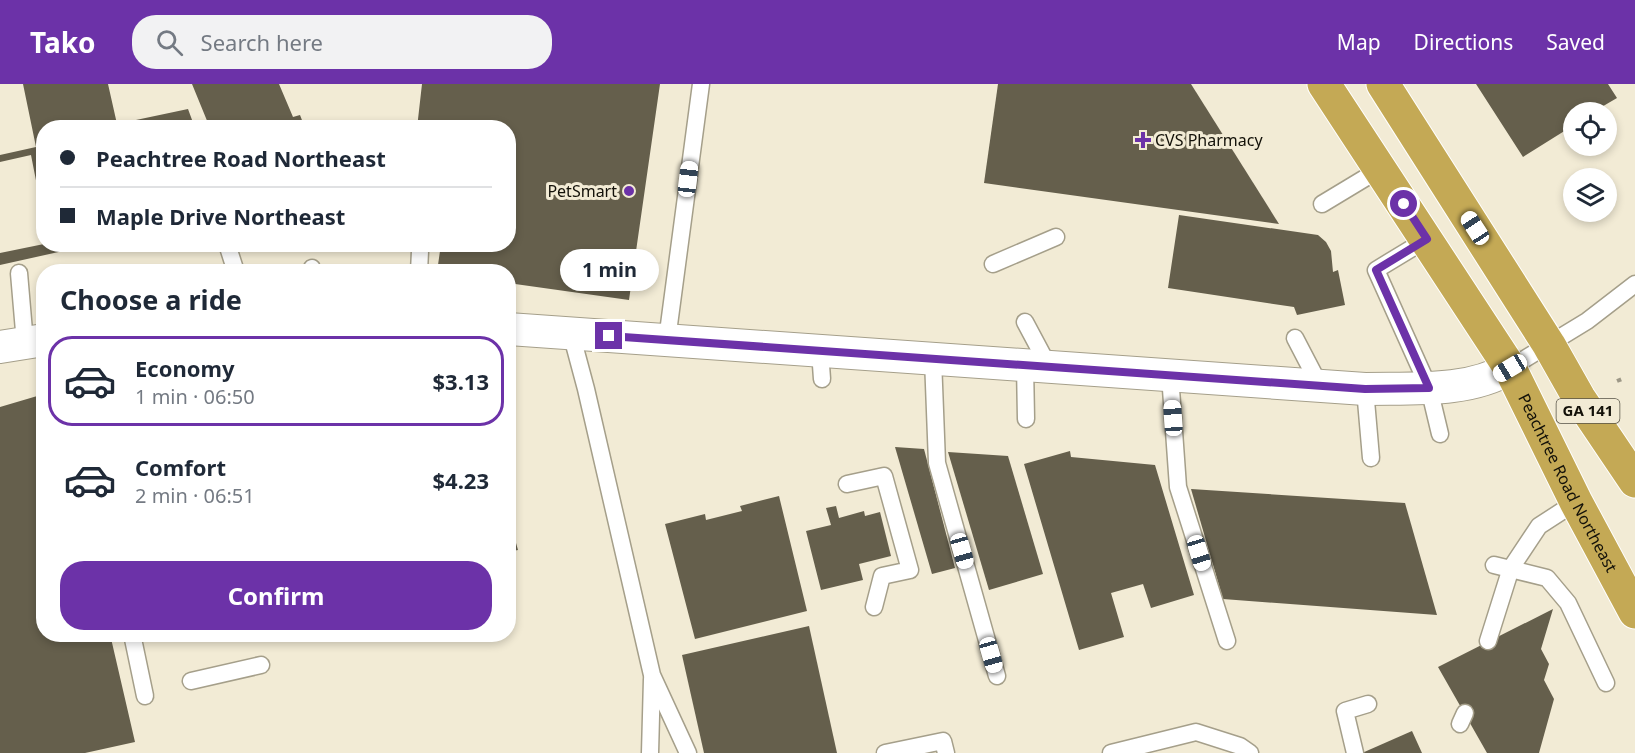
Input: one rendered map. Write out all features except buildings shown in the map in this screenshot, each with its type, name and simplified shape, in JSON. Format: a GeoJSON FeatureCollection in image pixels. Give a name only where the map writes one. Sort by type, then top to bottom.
{"type":"FeatureCollection","features":[{"type":"Feature","properties":{"kind":"highway","name":"Peachtree Road Northeast"},"geometry":{"type":"LineString","coordinates":[[1324,84],[1510,368],[1576,502],[1635,612]]}},
{"type":"Feature","properties":{"kind":"highway","name":"GA 141"},"geometry":{"type":"LineString","coordinates":[[1391,87],[1579,398],[1635,481]]}},
{"type":"Feature","properties":{"kind":"street"},"geometry":{"type":"LineString","coordinates":[[516,330],[667,340],[821,365],[933,359],[1365,389],[1429,388],[1474,382],[1496,377],[1510,368]]}},
{"type":"Feature","properties":{"kind":"lane"},"geometry":{"type":"LineString","coordinates":[[667,340],[701,84]]}},
{"type":"Feature","properties":{"kind":"lane"},"geometry":{"type":"LineString","coordinates":[[1322,204],[1380,169]]}},
{"type":"Feature","properties":{"kind":"lane"},"geometry":{"type":"LineString","coordinates":[[993,264],[1056,237]]}},
{"type":"Feature","properties":{"kind":"lane"},"geometry":{"type":"LineString","coordinates":[[1427,239],[1376,270],[1429,388],[1440,434]]}},
{"type":"Feature","properties":{"kind":"lane"},"geometry":{"type":"LineString","coordinates":[[18,273],[23,343]]}},
{"type":"Feature","properties":{"kind":"lane"},"geometry":{"type":"LineString","coordinates":[[1510,368],[1587,321],[1635,284]]}},
{"type":"Feature","properties":{"kind":"lane"},"geometry":{"type":"LineString","coordinates":[[1025,321],[1037,366],[1026,419]]}},
{"type":"Feature","properties":{"kind":"lane"},"geometry":{"type":"LineString","coordinates":[[571,333],[652,675],[688,753]]}},
{"type":"Feature","properties":{"kind":"lane"},"geometry":{"type":"LineString","coordinates":[[1295,338],[1320,386]]}},
{"type":"Feature","properties":{"kind":"lane"},"geometry":{"type":"LineString","coordinates":[[933,359],[937,463],[997,676]]}},
{"type":"Feature","properties":{"kind":"lane"},"geometry":{"type":"LineString","coordinates":[[1170,375],[1178,487],[1227,641]]}},
{"type":"Feature","properties":{"kind":"lane"},"geometry":{"type":"LineString","coordinates":[[1365,389],[1371,458]]}},
{"type":"Feature","properties":{"kind":"lane"},"geometry":{"type":"LineString","coordinates":[[847,484],[884,476],[910,570],[882,576],[874,607]]}},
{"type":"Feature","properties":{"kind":"lane"},"geometry":{"type":"LineString","coordinates":[[1488,641],[1511,568],[1539,526],[1576,502]]}},
{"type":"Feature","properties":{"kind":"lane"},"geometry":{"type":"LineString","coordinates":[[1494,566],[1511,568],[1547,578],[1568,603],[1606,684]]}},
{"type":"Feature","properties":{"kind":"lane"},"geometry":{"type":"LineString","coordinates":[[134,642],[145,696]]}},
{"type":"Feature","properties":{"kind":"lane"},"geometry":{"type":"LineString","coordinates":[[191,681],[261,665]]}},
{"type":"Feature","properties":{"kind":"lane"},"geometry":{"type":"LineString","coordinates":[[650,753],[652,675]]}},
{"type":"Feature","properties":{"kind":"lane"},"geometry":{"type":"LineString","coordinates":[[1355,753],[1345,711],[1368,704]]}},
{"type":"Feature","properties":{"kind":"lane"},"geometry":{"type":"LineString","coordinates":[[1111,753],[1196,732],[1240,746],[1250,753]]}},
{"type":"Feature","properties":{"kind":"lane"},"geometry":{"type":"LineString","coordinates":[[885,753],[943,741],[946,753]]}},
{"type":"Feature","properties":{"kind":"place","name":"CVS Pharmacy"},"geometry":{"type":"Point","coordinates":[1143,140]}},
{"type":"Feature","properties":{"kind":"place","name":"PetSmart"},"geometry":{"type":"Point","coordinates":[629,191]}},
{"type":"Feature","properties":{"kind":"route"},"geometry":{"type":"LineString","coordinates":[[609,336],[1365,389],[1429,388],[1376,270],[1427,239],[1404,204]]}}]}
